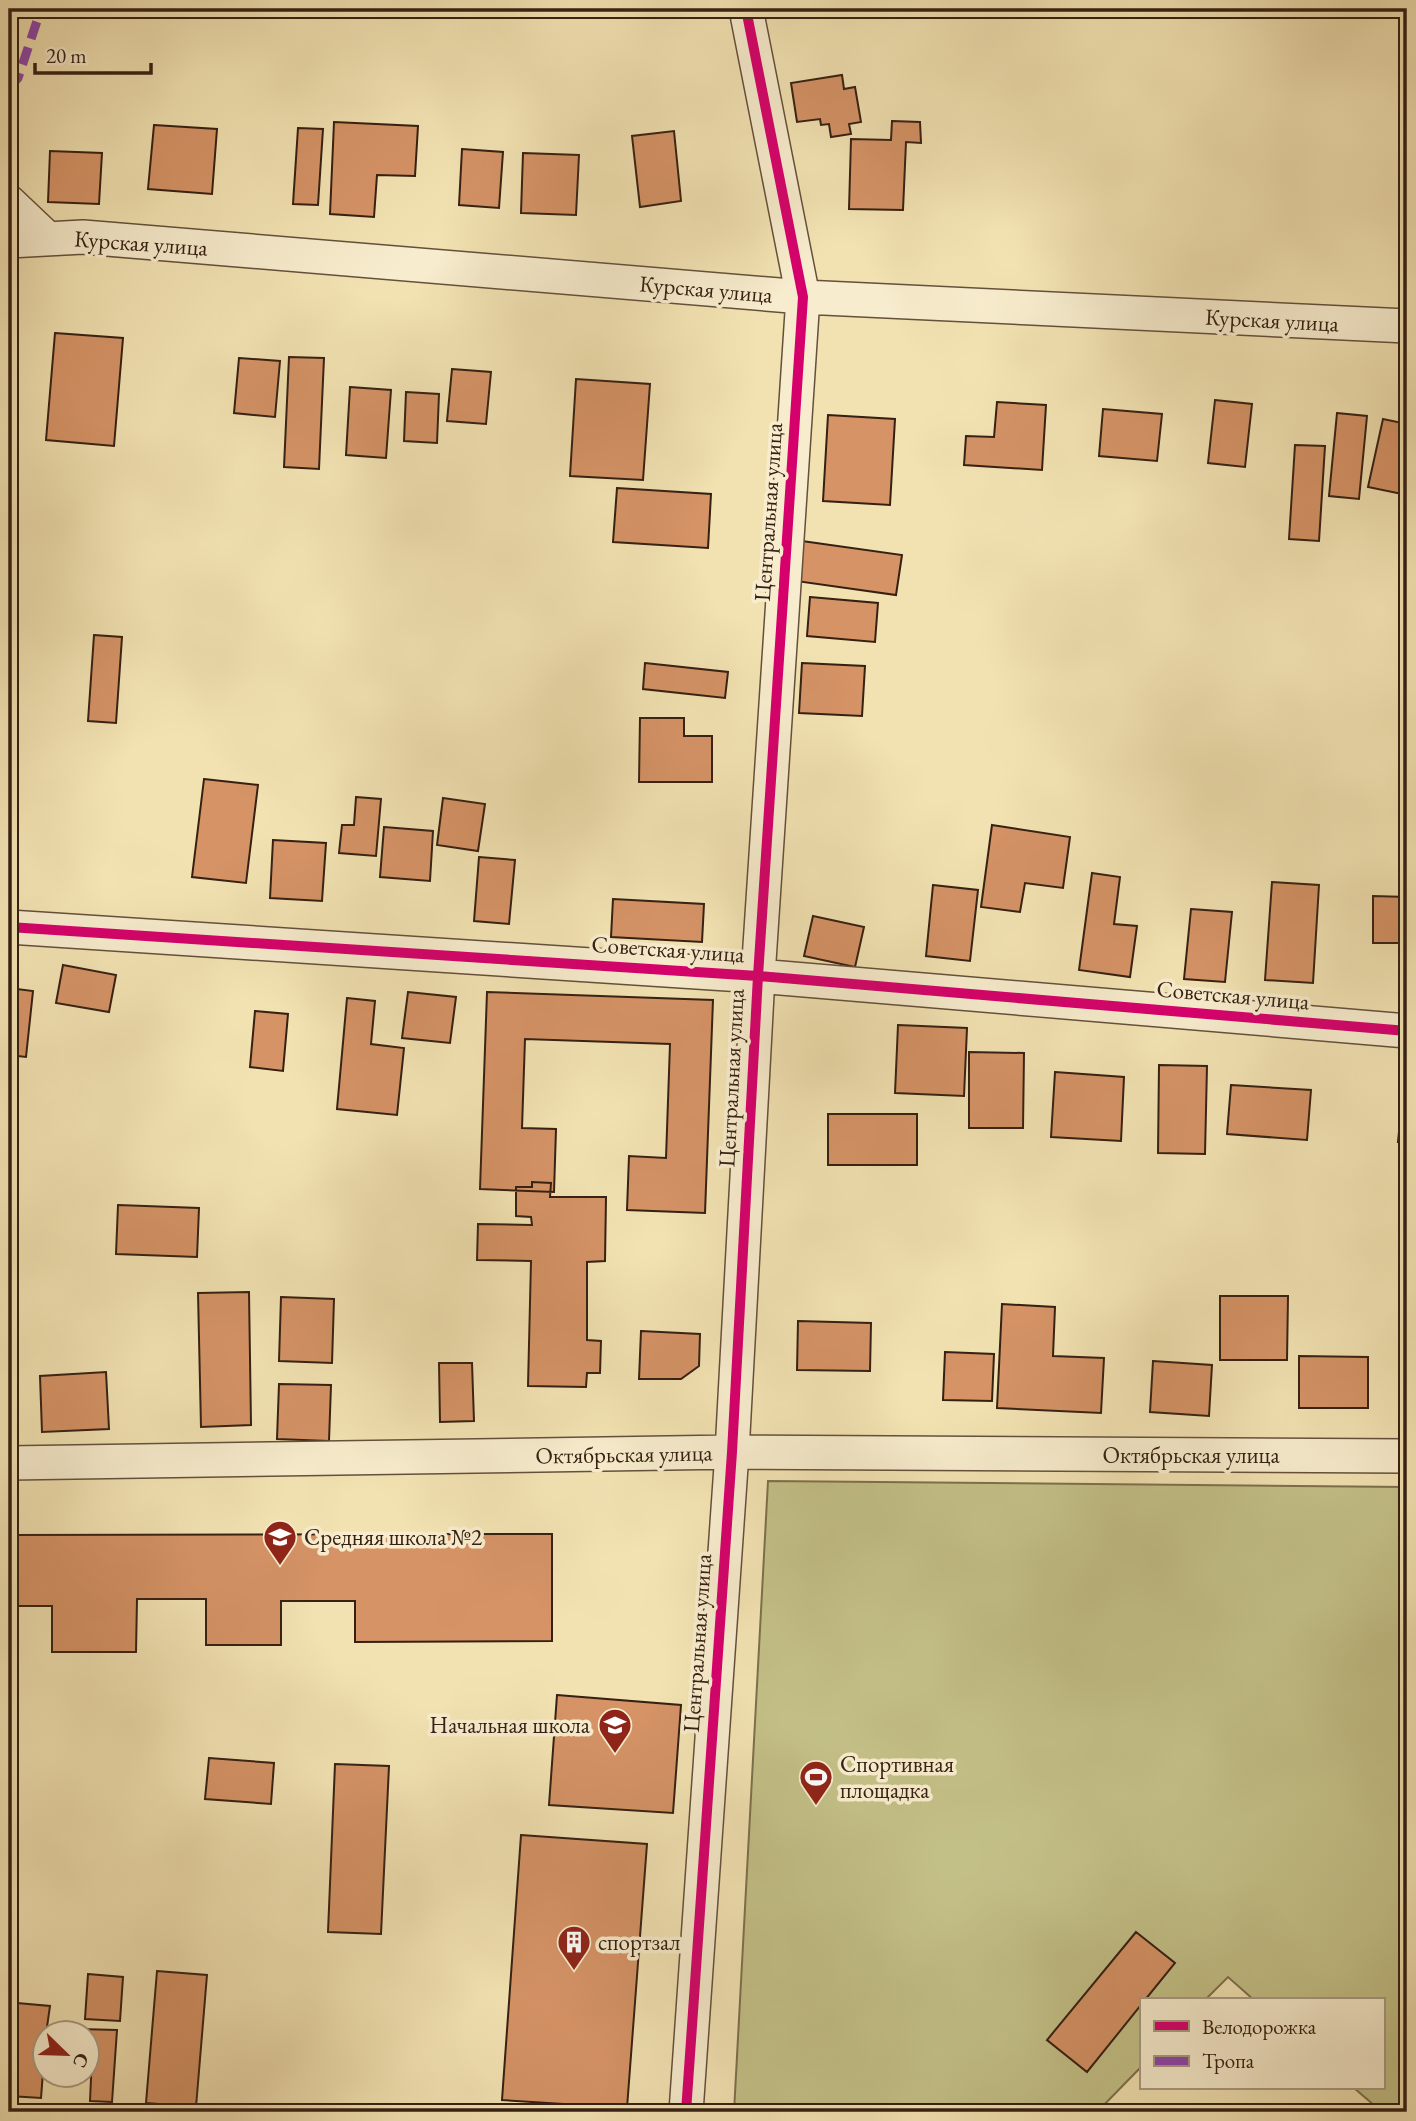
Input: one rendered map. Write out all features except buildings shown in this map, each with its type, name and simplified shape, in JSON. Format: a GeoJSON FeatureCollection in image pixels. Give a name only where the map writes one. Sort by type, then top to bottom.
{"type":"FeatureCollection","features":[{"type":"Feature","properties":{"kind":"street","name":"Центральная улица"},"geometry":{"type":"LineString","coordinates":[[686,2112],[732,1452],[758,976],[803,297],[746,9]]}},
{"type":"Feature","properties":{"kind":"street","name":"Курская улица"},"geometry":{"type":"LineString","coordinates":[[9,202],[48,239]]}},
{"type":"Feature","properties":{"kind":"street","name":"Курская улица"},"geometry":{"type":"LineString","coordinates":[[9,240],[83,237],[803,297],[1407,326]]}},
{"type":"Feature","properties":{"kind":"street","name":"Советская улица"},"geometry":{"type":"LineString","coordinates":[[9,927],[758,976],[1407,1031]]}},
{"type":"Feature","properties":{"kind":"street","name":"Октябрьская улица"},"geometry":{"type":"LineString","coordinates":[[9,1463],[732,1452],[1407,1457]]}},
{"type":"Feature","properties":{"kind":"shaded area"},"geometry":{"type":"Polygon","coordinates":[[[768,1481],[1407,1487],[1407,2112],[1382,2112],[1356,2090],[1384,2090],[1384,1998],[1252,1998],[1228,1977],[1207,1998],[1140,1998],[1140,2068],[1097,2112],[734,2112],[768,1481]]]}},
{"type":"Feature","properties":{"kind":"marked path"},"geometry":{"type":"LineString","coordinates":[[9,87],[18,78],[41,9]]}},
{"type":"Feature","properties":{"kind":"cycle path"},"geometry":{"type":"LineString","coordinates":[[686,2112],[732,1452],[758,976],[803,297],[746,9]]}},
{"type":"Feature","properties":{"kind":"cycle path"},"geometry":{"type":"LineString","coordinates":[[9,927],[758,976],[1407,1031]]}},
{"type":"Feature","properties":{"kind":"place","name":"Средняя школа №2"},"geometry":{"type":"Point","coordinates":[280,1567]}},
{"type":"Feature","properties":{"kind":"place","name":"Начальная школа"},"geometry":{"type":"Point","coordinates":[615,1755]}},
{"type":"Feature","properties":{"kind":"place","name":"Cпортивная площадка"},"geometry":{"type":"Point","coordinates":[816,1807]}},
{"type":"Feature","properties":{"kind":"place","name":"спортзал"},"geometry":{"type":"Point","coordinates":[574,1972]}}]}
